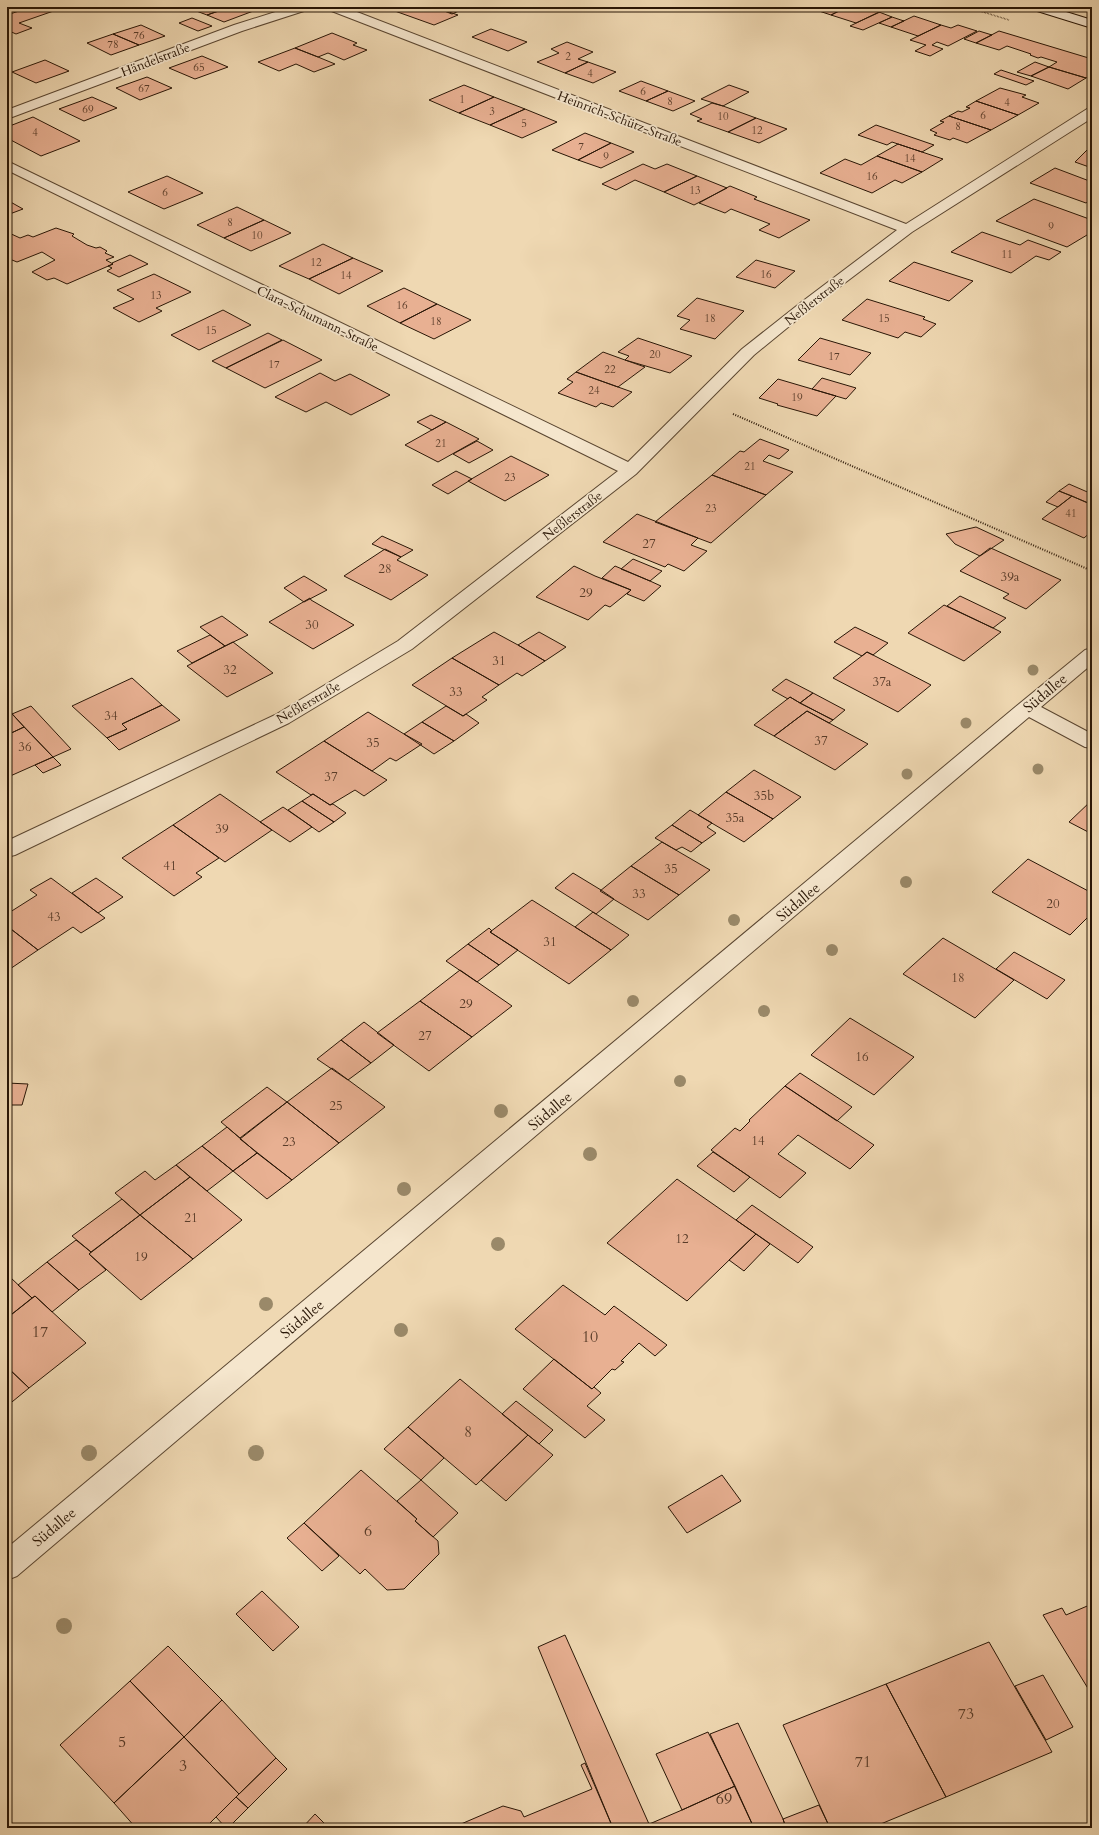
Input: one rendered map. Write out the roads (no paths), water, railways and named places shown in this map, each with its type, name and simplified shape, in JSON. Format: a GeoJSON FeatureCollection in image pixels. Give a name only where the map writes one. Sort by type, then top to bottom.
{"type":"FeatureCollection","features":[{"type":"Feature","properties":{"kind":"street","name":"Händelstraße"},"geometry":{"type":"LineString","coordinates":[[7,115],[238,28],[303,7]]}},
{"type":"Feature","properties":{"kind":"street","name":"Heinrich-Schütz-Straße"},"geometry":{"type":"LineString","coordinates":[[333,7],[907,229]]}},
{"type":"Feature","properties":{"kind":"street"},"geometry":{"type":"LineString","coordinates":[[1038,7],[1092,24]]}},
{"type":"Feature","properties":{"kind":"street","name":"Neßlerstraße"},"geometry":{"type":"LineString","coordinates":[[7,850],[282,719],[405,645],[630,470],[748,352],[907,229],[1092,112]]}},
{"type":"Feature","properties":{"kind":"street","name":"Clara-Schumann-Straße"},"geometry":{"type":"LineString","coordinates":[[7,166],[630,470]]}},
{"type":"Feature","properties":{"kind":"street","name":"Südallee"},"geometry":{"type":"LineString","coordinates":[[7,1566],[1092,654]]}},
{"type":"Feature","properties":{"kind":"street"},"geometry":{"type":"LineString","coordinates":[[1026,708],[1092,742]]}}]}
